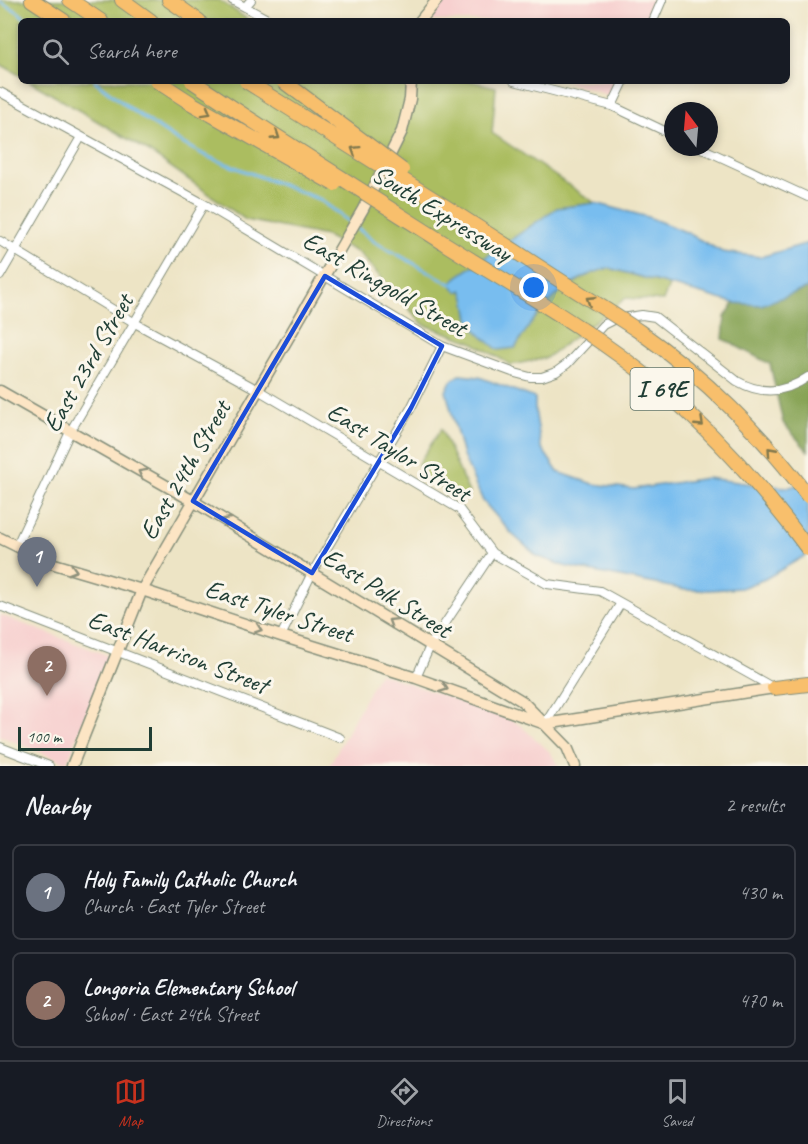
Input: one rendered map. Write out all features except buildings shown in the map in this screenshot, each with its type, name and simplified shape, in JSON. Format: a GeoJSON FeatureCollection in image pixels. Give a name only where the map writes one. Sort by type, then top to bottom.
{"type":"FeatureCollection","features":[{"type":"Feature","properties":{"kind":"highway"},"geometry":{"type":"LineString","coordinates":[[32,0],[59,18]]}},
{"type":"Feature","properties":{"kind":"highway"},"geometry":{"type":"LineString","coordinates":[[70,0],[96,18]]}},
{"type":"Feature","properties":{"kind":"highway"},"geometry":{"type":"LineString","coordinates":[[122,0],[147,18]]}},
{"type":"Feature","properties":{"kind":"highway"},"geometry":{"type":"LineString","coordinates":[[169,0],[195,18]]}},
{"type":"Feature","properties":{"kind":"highway"},"geometry":{"type":"LineString","coordinates":[[162,84],[191,103],[482,267]]}},
{"type":"Feature","properties":{"kind":"highway","name":"South Expressway"},"geometry":{"type":"LineString","coordinates":[[197,84],[597,340],[654,382],[713,435],[750,475],[808,549]]}},
{"type":"Feature","properties":{"kind":"highway","name":"South Expressway"},"geometry":{"type":"LineString","coordinates":[[251,84],[641,333],[707,386],[745,423],[808,496]]}},
{"type":"Feature","properties":{"kind":"highway"},"geometry":{"type":"LineString","coordinates":[[287,84],[473,224]]}},
{"type":"Feature","properties":{"kind":"highway"},"geometry":{"type":"LineString","coordinates":[[774,688],[808,684]]}},
{"type":"Feature","properties":{"kind":"street"},"geometry":{"type":"LineString","coordinates":[[232,0],[265,18]]}},
{"type":"Feature","properties":{"kind":"street"},"geometry":{"type":"LineString","coordinates":[[245,7],[251,0]]}},
{"type":"Feature","properties":{"kind":"street"},"geometry":{"type":"LineString","coordinates":[[422,18],[436,0]]}},
{"type":"Feature","properties":{"kind":"street"},"geometry":{"type":"LineString","coordinates":[[653,18],[662,0]]}},
{"type":"Feature","properties":{"kind":"street","name":"East 24th Street"},"geometry":{"type":"LineString","coordinates":[[72,766],[142,590],[363,209],[402,131],[410,99],[411,84]]}},
{"type":"Feature","properties":{"kind":"street"},"geometry":{"type":"LineString","coordinates":[[526,84],[612,106],[664,131]]}},
{"type":"Feature","properties":{"kind":"street"},"geometry":{"type":"LineString","coordinates":[[612,106],[623,84]]}},
{"type":"Feature","properties":{"kind":"street","name":"East Ringgold Street"},"geometry":{"type":"LineString","coordinates":[[0,92],[204,204],[442,346],[515,373],[542,377],[556,372],[567,364],[603,325],[615,319],[642,315],[656,317],[747,387],[771,392],[783,390],[808,377]]}},
{"type":"Feature","properties":{"kind":"street"},"geometry":{"type":"LineString","coordinates":[[0,276],[81,137]]}},
{"type":"Feature","properties":{"kind":"street"},"geometry":{"type":"LineString","coordinates":[[718,155],[807,195]]}},
{"type":"Feature","properties":{"kind":"street","name":"East 23rd Street"},"geometry":{"type":"LineString","coordinates":[[16,547],[70,432],[204,204]]}},
{"type":"Feature","properties":{"kind":"street","name":"East Taylor Street"},"geometry":{"type":"LineString","coordinates":[[0,241],[135,323],[258,390],[459,509],[492,553],[547,584],[600,591],[774,688]]}},
{"type":"Feature","properties":{"kind":"street"},"geometry":{"type":"LineString","coordinates":[[281,636],[312,573],[411,408],[442,346]]}},
{"type":"Feature","properties":{"kind":"street","name":"East Polk Street"},"geometry":{"type":"LineString","coordinates":[[0,391],[193,501],[522,701],[567,747],[575,766]]}},
{"type":"Feature","properties":{"kind":"street","name":"East Tyler Street"},"geometry":{"type":"LineString","coordinates":[[0,538],[51,563],[416,678],[545,724]]}},
{"type":"Feature","properties":{"kind":"street"},"geometry":{"type":"LineString","coordinates":[[416,678],[430,646],[492,553]]}},
{"type":"Feature","properties":{"kind":"street"},"geometry":{"type":"LineString","coordinates":[[545,724],[621,603]]}},
{"type":"Feature","properties":{"kind":"street","name":"East Harrison Street"},"geometry":{"type":"LineString","coordinates":[[0,606],[340,738]]}},
{"type":"Feature","properties":{"kind":"street"},"geometry":{"type":"LineString","coordinates":[[545,724],[774,688]]}},
{"type":"Feature","properties":{"kind":"street"},"geometry":{"type":"LineString","coordinates":[[0,747],[49,766]]}},
{"type":"Feature","properties":{"kind":"highlighted area"},"geometry":{"type":"Polygon","coordinates":[[[325,276],[442,346],[411,408],[312,573],[193,501],[325,276]]]}},
{"type":"Feature","properties":{"kind":"shaded area"},"geometry":{"type":"Polygon","coordinates":[[[443,0],[656,0],[647,18],[432,18],[443,0]]]}},
{"type":"Feature","properties":{"kind":"shaded area"},"geometry":{"type":"Polygon","coordinates":[[[573,84],[616,84],[612,92],[607,95],[573,84]]]}},
{"type":"Feature","properties":{"kind":"shaded area"},"geometry":{"type":"Polygon","coordinates":[[[0,615],[109,656],[67,763],[0,736],[0,615]]]}},
{"type":"Feature","properties":{"kind":"shaded area"},"geometry":{"type":"Polygon","coordinates":[[[379,673],[510,719],[549,751],[559,766],[329,766],[379,673]]]}},
{"type":"Feature","properties":{"kind":"green space"},"geometry":{"type":"Polygon","coordinates":[[[0,0],[219,0],[246,18],[18,18],[18,74],[0,64],[0,0]]]}},
{"type":"Feature","properties":{"kind":"green space"},"geometry":{"type":"Polygon","coordinates":[[[34,84],[483,84],[496,87],[492,133],[595,203],[557,208],[457,277],[451,284],[464,294],[469,318],[515,348],[528,326],[556,294],[591,273],[609,268],[669,285],[663,301],[626,298],[546,358],[511,365],[472,342],[423,324],[359,253],[326,236],[246,220],[148,151],[34,84]]]}},
{"type":"Feature","properties":{"kind":"green space"},"geometry":{"type":"Polygon","coordinates":[[[808,288],[808,451],[783,423],[770,364],[723,339],[725,317],[734,303],[761,304],[808,288]]]}},
{"type":"Feature","properties":{"kind":"green space"},"geometry":{"type":"Polygon","coordinates":[[[441,429],[469,493],[464,499],[423,477],[418,464],[441,429]]]}},
{"type":"Feature","properties":{"kind":"water"},"geometry":{"type":"Polygon","coordinates":[[[595,203],[648,217],[686,232],[722,252],[761,257],[808,243],[808,288],[761,305],[734,303],[609,268],[593,273],[566,288],[543,308],[515,348],[498,350],[474,328],[462,290],[457,292],[451,284],[457,277],[557,208],[595,203]]]}},
{"type":"Feature","properties":{"kind":"water"},"geometry":{"type":"Polygon","coordinates":[[[460,375],[479,377],[535,398],[541,447],[558,472],[593,484],[634,489],[707,478],[790,487],[808,482],[808,554],[765,579],[741,588],[709,590],[685,590],[564,566],[537,556],[512,534],[483,501],[463,456],[446,391],[451,381],[460,375]]]}},
{"type":"Feature","properties":{"kind":"waterway"},"geometry":{"type":"LineString","coordinates":[[0,2],[25,18]]}},
{"type":"Feature","properties":{"kind":"waterway"},"geometry":{"type":"LineString","coordinates":[[99,84],[178,141],[208,157],[319,199],[351,223]]}},
{"type":"Feature","properties":{"kind":"waterway"},"geometry":{"type":"LineString","coordinates":[[356,227],[375,242],[451,284]]}},
{"type":"Feature","properties":{"kind":"place","name":"Holy Family Catholic Church"},"geometry":{"type":"Point","coordinates":[37,587]}},
{"type":"Feature","properties":{"kind":"place","name":"Longoria Elementary School"},"geometry":{"type":"Point","coordinates":[47,696]}}]}
